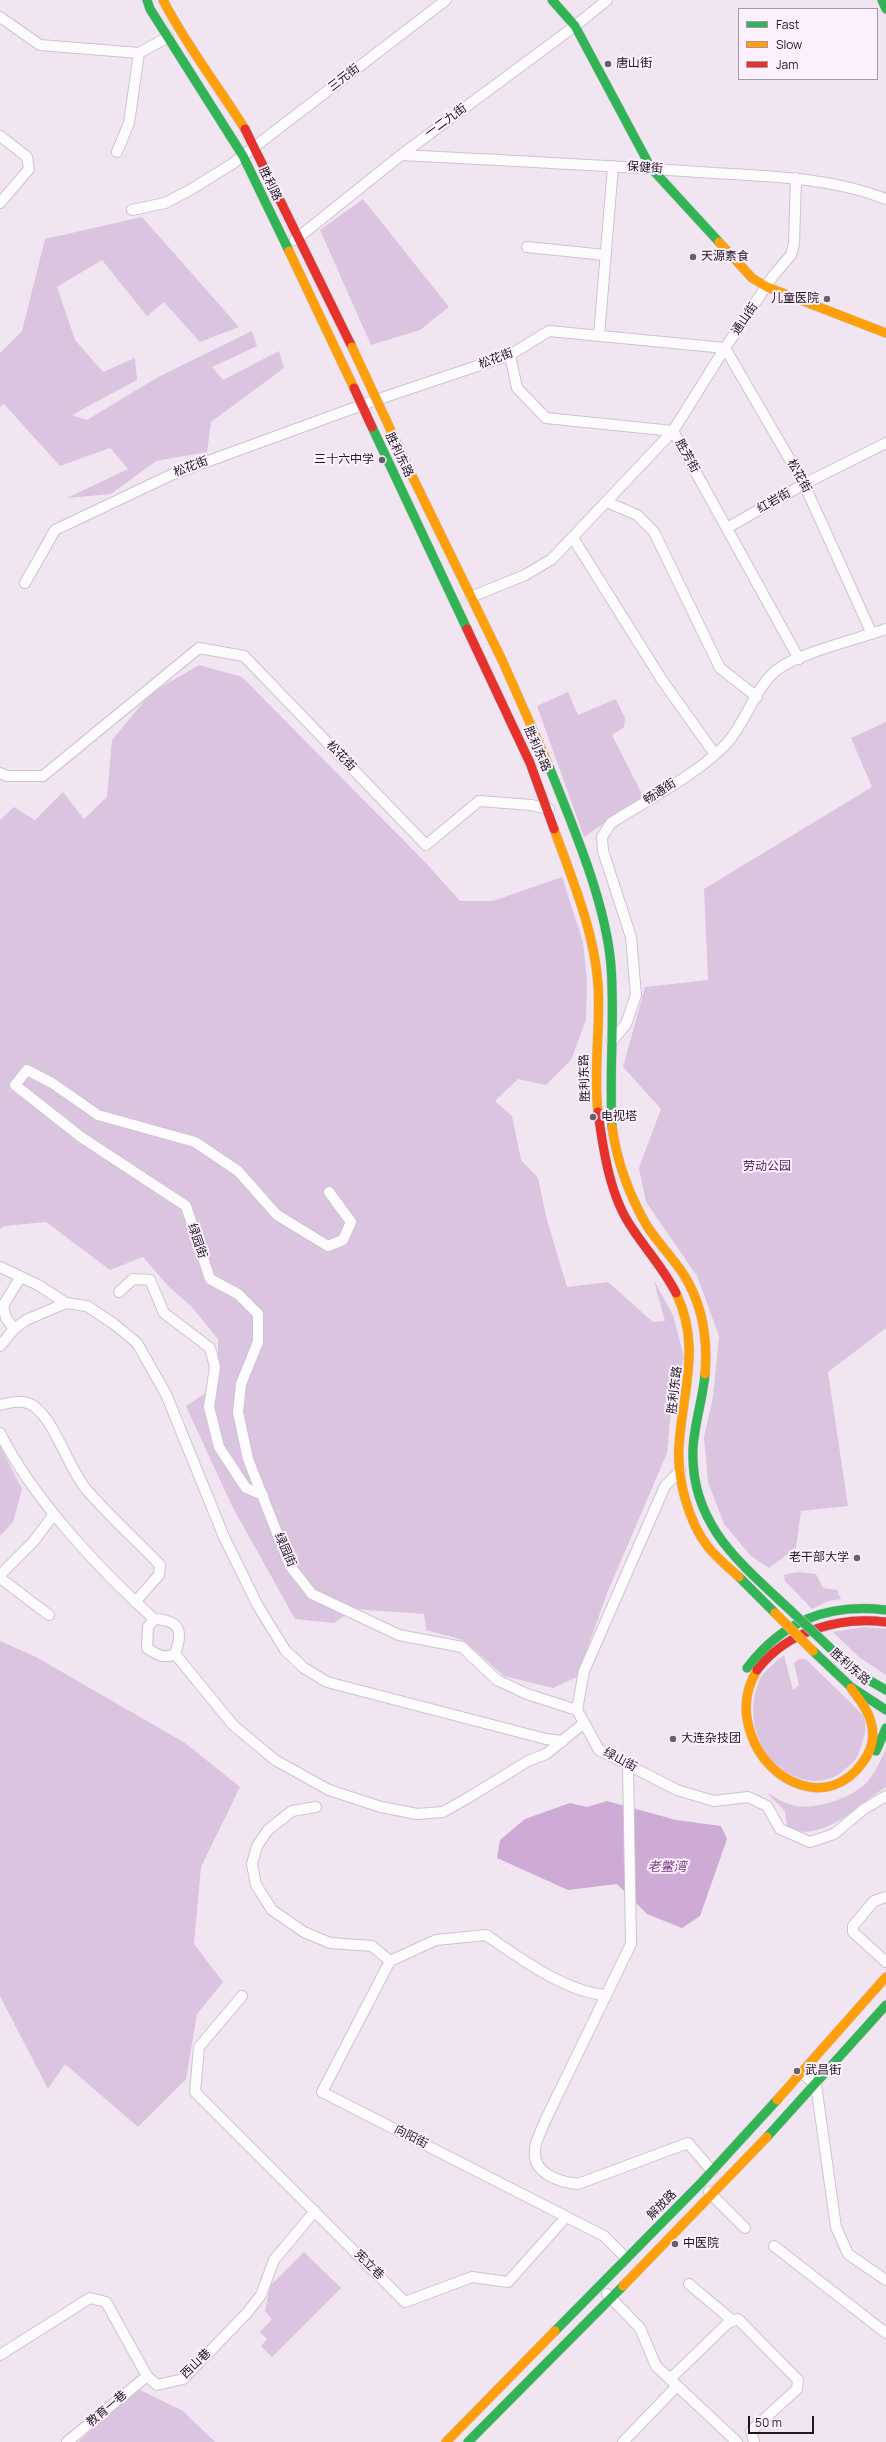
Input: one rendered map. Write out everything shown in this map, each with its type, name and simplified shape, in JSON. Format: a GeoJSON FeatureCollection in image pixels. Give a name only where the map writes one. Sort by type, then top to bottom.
{"type":"FeatureCollection","features":[{"type":"Feature","properties":{"kind":"main road","name":"胜利路"},"geometry":{"type":"LineString","coordinates":[[147,0],[150,9],[214,107],[243,156],[354,388]]}},
{"type":"Feature","properties":{"kind":"main road","name":"胜利路"},"geometry":{"type":"LineString","coordinates":[[162,0],[177,27],[221,90],[255,147],[300,236],[414,480],[544,752],[595,894],[607,936],[612,966],[612,1041]]}},
{"type":"Feature","properties":{"kind":"main road"},"geometry":{"type":"LineString","coordinates":[[552,0],[575,26],[651,168],[752,278],[767,287],[886,333]]}},
{"type":"Feature","properties":{"kind":"main road"},"geometry":{"type":"LineString","coordinates":[[882,0],[886,9]]}},
{"type":"Feature","properties":{"kind":"main road","name":"胜利东路"},"geometry":{"type":"LineString","coordinates":[[354,388],[476,643],[530,763],[549,809],[589,928],[598,984],[595,1084],[602,1142],[611,1182],[631,1227],[666,1272],[683,1307],[691,1359],[679,1447],[680,1471],[683,1490],[694,1521],[708,1547],[813,1651],[851,1687],[886,1710]]}},
{"type":"Feature","properties":{"kind":"main road","name":"胜利东路"},"geometry":{"type":"LineString","coordinates":[[612,1041],[610,1079],[613,1128],[618,1156],[628,1188],[646,1223],[680,1269],[705,1332],[707,1358],[693,1448],[693,1461],[703,1507],[713,1530],[728,1549],[855,1672],[886,1690]]}},
{"type":"Feature","properties":{"kind":"main road"},"geometry":{"type":"LineString","coordinates":[[886,1610],[858,1606],[811,1616],[778,1634],[754,1657],[743,1674],[738,1701],[739,1721],[753,1759],[772,1780],[792,1792],[806,1796],[823,1795],[836,1791],[860,1776],[874,1754],[886,1728]]}},
{"type":"Feature","properties":{"kind":"main road"},"geometry":{"type":"LineString","coordinates":[[851,1687],[872,1722],[873,1735],[871,1748],[856,1771],[834,1786],[816,1788],[794,1784],[773,1771],[756,1749],[747,1726],[745,1704],[750,1681],[756,1669],[787,1643],[820,1627],[839,1621],[865,1618],[886,1622]]}},
{"type":"Feature","properties":{"kind":"main road","name":"解放路"},"geometry":{"type":"LineString","coordinates":[[446,2442],[701,2183],[802,2073],[886,1977]]}},
{"type":"Feature","properties":{"kind":"main road"},"geometry":{"type":"LineString","coordinates":[[468,2442],[712,2196],[816,2085],[886,2005]]}},
{"type":"Feature","properties":{"kind":"street","name":"三元街"},"geometry":{"type":"LineString","coordinates":[[132,210],[165,202],[184,194],[243,156],[446,0]]}},
{"type":"Feature","properties":{"kind":"street","name":"一二九街"},"geometry":{"type":"LineString","coordinates":[[287,246],[401,155],[575,26],[607,0]]}},
{"type":"Feature","properties":{"kind":"street"},"geometry":{"type":"LineString","coordinates":[[0,17],[40,45],[139,53],[168,37]]}},
{"type":"Feature","properties":{"kind":"street"},"geometry":{"type":"LineString","coordinates":[[117,152],[130,123],[139,53]]}},
{"type":"Feature","properties":{"kind":"street"},"geometry":{"type":"LineString","coordinates":[[0,136],[27,157],[28,169],[0,203]]}},
{"type":"Feature","properties":{"kind":"street","name":"保健街"},"geometry":{"type":"LineString","coordinates":[[401,155],[651,168],[796,178],[864,190],[886,199]]}},
{"type":"Feature","properties":{"kind":"street"},"geometry":{"type":"LineString","coordinates":[[599,336],[613,166]]}},
{"type":"Feature","properties":{"kind":"street","name":"通山街"},"geometry":{"type":"LineString","coordinates":[[471,598],[538,568],[552,558],[573,538],[673,430],[725,348],[791,255],[794,244],[796,178]]}},
{"type":"Feature","properties":{"kind":"street"},"geometry":{"type":"LineString","coordinates":[[527,247],[605,255]]}},
{"type":"Feature","properties":{"kind":"street","name":"松花街"},"geometry":{"type":"LineString","coordinates":[[25,583],[55,530],[173,474],[373,401],[510,355],[549,331],[725,348],[804,484],[872,634]]}},
{"type":"Feature","properties":{"kind":"street","name":"胜芳街"},"geometry":{"type":"LineString","coordinates":[[510,355],[517,388],[546,418],[673,430],[799,659]]}},
{"type":"Feature","properties":{"kind":"street","name":"红岩街"},"geometry":{"type":"LineString","coordinates":[[727,528],[804,484],[886,443]]}},
{"type":"Feature","properties":{"kind":"street"},"geometry":{"type":"LineString","coordinates":[[607,502],[637,515],[654,532],[720,668],[757,697]]}},
{"type":"Feature","properties":{"kind":"street"},"geometry":{"type":"LineString","coordinates":[[573,538],[662,680],[714,753]]}},
{"type":"Feature","properties":{"kind":"street","name":"畅通街"},"geometry":{"type":"LineString","coordinates":[[612,1041],[626,1024],[636,995],[631,937],[602,850],[602,837],[611,824],[701,766],[728,741],[757,697],[779,669],[799,659],[886,629]]}},
{"type":"Feature","properties":{"kind":"street","name":"松花街"},"geometry":{"type":"LineString","coordinates":[[0,773],[7,776],[43,776],[199,648],[244,656],[426,845],[479,801],[531,805],[549,809]]}},
{"type":"Feature","properties":{"kind":"street","name":"绿园街"},"geometry":{"type":"LineString","coordinates":[[329,1192],[350,1222],[343,1240],[328,1246],[277,1215],[238,1171],[195,1142],[98,1115],[52,1083],[27,1070],[15,1085],[81,1137],[186,1206],[210,1279],[238,1294],[258,1314],[258,1342],[242,1384],[238,1412],[248,1459],[290,1566],[312,1594],[399,1635],[462,1647],[497,1680],[527,1694],[577,1710]]}},
{"type":"Feature","properties":{"kind":"street"},"geometry":{"type":"LineString","coordinates":[[0,1267],[20,1278],[38,1285],[66,1303],[87,1306],[114,1324],[137,1344],[166,1394],[224,1536],[258,1606],[285,1650],[304,1668],[327,1682],[373,1696],[546,1739],[563,1741]]}},
{"type":"Feature","properties":{"kind":"street"},"geometry":{"type":"LineString","coordinates":[[14,1328],[6,1318],[4,1306],[20,1278]]}},
{"type":"Feature","properties":{"kind":"street"},"geometry":{"type":"LineString","coordinates":[[119,1292],[133,1279],[150,1280],[164,1313],[196,1335],[210,1348],[215,1367],[209,1407],[219,1447],[246,1488],[263,1495]]}},
{"type":"Feature","properties":{"kind":"street"},"geometry":{"type":"LineString","coordinates":[[0,1346],[14,1328],[26,1320],[66,1303]]}},
{"type":"Feature","properties":{"kind":"street"},"geometry":{"type":"LineString","coordinates":[[0,1405],[19,1401],[33,1406],[47,1419],[66,1460],[86,1488],[160,1565],[159,1575],[135,1602]]}},
{"type":"Feature","properties":{"kind":"street"},"geometry":{"type":"LineString","coordinates":[[0,1433],[12,1456],[54,1514],[135,1602],[154,1619],[167,1620],[176,1625],[181,1638],[175,1654],[168,1657],[158,1655],[148,1648],[148,1627],[154,1619]]}},
{"type":"Feature","properties":{"kind":"street"},"geometry":{"type":"LineString","coordinates":[[577,1710],[584,1671],[666,1486],[680,1471]]}},
{"type":"Feature","properties":{"kind":"street"},"geometry":{"type":"LineString","coordinates":[[49,1615],[0,1576],[34,1541],[54,1514]]}},
{"type":"Feature","properties":{"kind":"street"},"geometry":{"type":"LineString","coordinates":[[175,1654],[233,1725],[276,1760],[329,1790],[381,1808],[417,1814],[443,1812],[528,1761],[546,1754],[584,1723]]}},
{"type":"Feature","properties":{"kind":"street","name":"绿山街"},"geometry":{"type":"LineString","coordinates":[[577,1710],[599,1750],[677,1790],[714,1802],[748,1797],[767,1806],[780,1829],[810,1842],[834,1834],[864,1809],[886,1796]]}},
{"type":"Feature","properties":{"kind":"street"},"geometry":{"type":"LineString","coordinates":[[628,1765],[632,1909],[631,1944],[545,2121],[534,2150],[536,2164],[540,2169],[562,2182],[578,2184],[688,2143],[712,2171]]}},
{"type":"Feature","properties":{"kind":"street"},"geometry":{"type":"LineString","coordinates":[[316,1807],[292,1811],[268,1830],[257,1846],[252,1864],[256,1885],[272,1910],[304,1932],[330,1943],[372,1946],[390,1961],[436,1940],[486,1935],[532,1966],[589,1994],[606,1996]]}},
{"type":"Feature","properties":{"kind":"street"},"geometry":{"type":"LineString","coordinates":[[886,1897],[874,1901],[853,1926],[853,1932],[886,1962]]}},
{"type":"Feature","properties":{"kind":"street","name":"向阳街"},"geometry":{"type":"LineString","coordinates":[[390,1961],[322,2092],[604,2236],[626,2258]]}},
{"type":"Feature","properties":{"kind":"street","name":"宪立巷"},"geometry":{"type":"LineString","coordinates":[[242,1996],[199,2047],[195,2092],[405,2302],[472,2277],[508,2282],[566,2217]]}},
{"type":"Feature","properties":{"kind":"street"},"geometry":{"type":"LineString","coordinates":[[802,2073],[816,2085],[836,2227],[848,2254],[886,2280]]}},
{"type":"Feature","properties":{"kind":"street"},"geometry":{"type":"LineString","coordinates":[[701,2183],[712,2196],[745,2228]]}},
{"type":"Feature","properties":{"kind":"street","name":"西山巷"},"geometry":{"type":"LineString","coordinates":[[147,2376],[157,2385],[183,2379],[247,2312],[261,2295],[274,2260],[315,2211]]}},
{"type":"Feature","properties":{"kind":"street"},"geometry":{"type":"LineString","coordinates":[[774,2246],[886,2334]]}},
{"type":"Feature","properties":{"kind":"street"},"geometry":{"type":"LineString","coordinates":[[689,2284],[733,2321]]}},
{"type":"Feature","properties":{"kind":"street"},"geometry":{"type":"LineString","coordinates":[[599,2285],[640,2328],[656,2366],[732,2440]]}},
{"type":"Feature","properties":{"kind":"street"},"geometry":{"type":"LineString","coordinates":[[0,2355],[90,2298],[106,2302],[147,2376]]}},
{"type":"Feature","properties":{"kind":"street"},"geometry":{"type":"LineString","coordinates":[[623,2442],[728,2323],[738,2319],[798,2380],[797,2389],[751,2431],[754,2442]]}},
{"type":"Feature","properties":{"kind":"street","name":"教育一巷"},"geometry":{"type":"LineString","coordinates":[[67,2442],[147,2376]]}},
{"type":"Feature","properties":{"kind":"green space"},"geometry":{"type":"Polygon","coordinates":[[[363,199],[449,307],[420,330],[371,345],[320,230],[363,199]]]}},
{"type":"Feature","properties":{"kind":"green space"},"geometry":{"type":"Polygon","coordinates":[[[142,217],[239,327],[200,342],[164,302],[147,316],[102,260],[57,287],[75,340],[103,372],[135,358],[137,380],[72,415],[87,420],[158,377],[252,331],[257,346],[212,367],[223,380],[279,351],[284,368],[211,422],[207,452],[156,461],[111,494],[67,498],[128,469],[110,448],[60,466],[4,404],[0,407],[0,353],[22,331],[45,239],[142,217]]]}},
{"type":"Feature","properties":{"kind":"green space"},"geometry":{"type":"Polygon","coordinates":[[[199,665],[242,677],[425,862],[460,901],[493,901],[562,877],[583,942],[587,982],[586,1020],[571,1060],[546,1085],[518,1079],[495,1101],[512,1116],[521,1160],[538,1178],[547,1220],[567,1287],[608,1282],[653,1322],[665,1321],[654,1281],[673,1315],[684,1357],[672,1401],[667,1453],[608,1591],[577,1677],[553,1688],[504,1676],[463,1640],[426,1630],[424,1614],[354,1609],[334,1623],[295,1619],[232,1506],[186,1406],[218,1385],[218,1339],[191,1306],[169,1287],[143,1257],[110,1270],[46,1222],[4,1226],[0,1229],[0,820],[14,807],[35,820],[63,792],[84,819],[107,797],[112,740],[151,693],[199,665]]]}},
{"type":"Feature","properties":{"kind":"green space"},"geometry":{"type":"Polygon","coordinates":[[[568,692],[578,715],[616,699],[625,718],[624,727],[612,735],[643,796],[584,837],[537,706],[568,692]]]}},
{"type":"Feature","properties":{"kind":"green space","name":"劳动公园"},"geometry":{"type":"Polygon","coordinates":[[[886,722],[886,1328],[828,1372],[848,1506],[801,1511],[796,1548],[769,1568],[751,1556],[724,1524],[708,1482],[704,1437],[713,1397],[719,1336],[697,1276],[646,1202],[639,1168],[661,1109],[623,1067],[645,987],[708,980],[704,889],[872,787],[851,738],[886,722]]]}},
{"type":"Feature","properties":{"kind":"green space"},"geometry":{"type":"Polygon","coordinates":[[[0,1446],[22,1489],[13,1522],[0,1536],[0,1446]]]}},
{"type":"Feature","properties":{"kind":"green space"},"geometry":{"type":"Polygon","coordinates":[[[797,1572],[816,1574],[823,1588],[837,1590],[841,1599],[828,1601],[812,1609],[785,1581],[784,1575],[797,1572]]]}},
{"type":"Feature","properties":{"kind":"green space"},"geometry":{"type":"Polygon","coordinates":[[[864,1627],[886,1629],[886,1675],[859,1657],[833,1632],[864,1627]]]}},
{"type":"Feature","properties":{"kind":"green space"},"geometry":{"type":"Polygon","coordinates":[[[0,1641],[36,1657],[185,1743],[240,1787],[201,1867],[194,1944],[223,1982],[197,2014],[186,2079],[138,2127],[65,2064],[48,2089],[0,1996],[0,1641]]]}},
{"type":"Feature","properties":{"kind":"green space"},"geometry":{"type":"Polygon","coordinates":[[[784,1655],[793,1690],[799,1685],[794,1663],[799,1659],[806,1659],[864,1717],[864,1735],[857,1757],[839,1774],[829,1779],[813,1781],[802,1779],[788,1773],[776,1764],[766,1753],[759,1740],[753,1711],[759,1681],[763,1674],[784,1655]]]}},
{"type":"Feature","properties":{"kind":"green space"},"geometry":{"type":"Polygon","coordinates":[[[886,1749],[886,1787],[852,1812],[829,1826],[803,1832],[788,1830],[785,1811],[767,1793],[783,1802],[807,1807],[838,1800],[857,1790],[868,1781],[886,1749]]]}},
{"type":"Feature","properties":{"kind":"green space"},"geometry":{"type":"Polygon","coordinates":[[[304,2252],[341,2288],[272,2357],[261,2346],[267,2339],[260,2332],[272,2319],[265,2311],[270,2286],[304,2252]]]}},
{"type":"Feature","properties":{"kind":"green space"},"geometry":{"type":"Polygon","coordinates":[[[136,2388],[183,2411],[215,2442],[78,2442],[136,2388]]]}},
{"type":"Feature","properties":{"kind":"water","name":"老鳖湾"},"geometry":{"type":"Polygon","coordinates":[[[607,1801],[676,1820],[721,1826],[727,1839],[700,1916],[682,1928],[647,1914],[617,1884],[568,1890],[497,1858],[500,1840],[525,1819],[570,1803],[587,1807],[607,1801]]]}},
{"type":"Feature","properties":{"kind":"traffic: fast"},"geometry":{"type":"LineString","coordinates":[[147,0],[150,9],[243,156],[289,251]]}},
{"type":"Feature","properties":{"kind":"traffic: fast"},"geometry":{"type":"LineString","coordinates":[[552,0],[575,26],[651,168],[719,242]]}},
{"type":"Feature","properties":{"kind":"traffic: fast"},"geometry":{"type":"LineString","coordinates":[[882,0],[886,9]]}},
{"type":"Feature","properties":{"kind":"traffic: fast"},"geometry":{"type":"LineString","coordinates":[[372,427],[467,629]]}},
{"type":"Feature","properties":{"kind":"traffic: fast"},"geometry":{"type":"LineString","coordinates":[[548,764],[587,864],[608,941],[612,986],[612,1127]]}},
{"type":"Feature","properties":{"kind":"traffic: fast"},"geometry":{"type":"LineString","coordinates":[[705,1374],[693,1449],[694,1476],[700,1499],[709,1520],[736,1558],[789,1609]]}},
{"type":"Feature","properties":{"kind":"traffic: fast"},"geometry":{"type":"LineString","coordinates":[[739,1577],[775,1613]]}},
{"type":"Feature","properties":{"kind":"traffic: fast"},"geometry":{"type":"LineString","coordinates":[[789,1609],[828,1646]]}},
{"type":"Feature","properties":{"kind":"traffic: fast"},"geometry":{"type":"LineString","coordinates":[[747,1668],[776,1638],[791,1627],[808,1619],[826,1613],[844,1610],[886,1610]]}},
{"type":"Feature","properties":{"kind":"traffic: fast"},"geometry":{"type":"LineString","coordinates":[[828,1646],[855,1672],[886,1690]]}},
{"type":"Feature","properties":{"kind":"traffic: fast"},"geometry":{"type":"LineString","coordinates":[[813,1651],[851,1687],[886,1710]]}},
{"type":"Feature","properties":{"kind":"traffic: fast"},"geometry":{"type":"LineString","coordinates":[[876,1751],[886,1728]]}},
{"type":"Feature","properties":{"kind":"traffic: fast"},"geometry":{"type":"LineString","coordinates":[[767,2137],[886,2005]]}},
{"type":"Feature","properties":{"kind":"traffic: fast"},"geometry":{"type":"LineString","coordinates":[[555,2331],[701,2183],[777,2100]]}},
{"type":"Feature","properties":{"kind":"traffic: fast"},"geometry":{"type":"LineString","coordinates":[[468,2442],[623,2286]]}},
{"type":"Feature","properties":{"kind":"traffic: slow"},"geometry":{"type":"LineString","coordinates":[[163,0],[192,49],[245,129]]}},
{"type":"Feature","properties":{"kind":"traffic: slow"},"geometry":{"type":"LineString","coordinates":[[719,242],[752,278],[767,287],[886,333]]}},
{"type":"Feature","properties":{"kind":"traffic: slow"},"geometry":{"type":"LineString","coordinates":[[289,251],[354,388]]}},
{"type":"Feature","properties":{"kind":"traffic: slow"},"geometry":{"type":"LineString","coordinates":[[352,347],[414,480]]}},
{"type":"Feature","properties":{"kind":"traffic: slow"},"geometry":{"type":"LineString","coordinates":[[414,480],[502,660],[548,764]]}},
{"type":"Feature","properties":{"kind":"traffic: slow"},"geometry":{"type":"LineString","coordinates":[[554,829],[587,924],[596,964],[599,1000],[596,1080],[598,1112]]}},
{"type":"Feature","properties":{"kind":"traffic: slow"},"geometry":{"type":"LineString","coordinates":[[612,1127],[617,1153],[629,1190],[647,1226],[684,1275],[695,1298],[702,1322],[706,1348],[705,1374]]}},
{"type":"Feature","properties":{"kind":"traffic: slow"},"geometry":{"type":"LineString","coordinates":[[676,1293],[684,1313],[688,1332],[689,1351],[679,1446],[682,1486],[685,1499],[701,1537],[715,1555],[739,1577]]}},
{"type":"Feature","properties":{"kind":"traffic: slow"},"geometry":{"type":"LineString","coordinates":[[775,1613],[813,1651]]}},
{"type":"Feature","properties":{"kind":"traffic: slow"},"geometry":{"type":"LineString","coordinates":[[757,1670],[750,1685],[746,1701],[748,1726],[759,1751],[770,1766],[785,1777],[800,1785],[817,1788],[833,1785],[849,1777],[869,1753],[873,1738],[870,1717],[851,1688]]}},
{"type":"Feature","properties":{"kind":"traffic: slow"},"geometry":{"type":"LineString","coordinates":[[777,2100],[886,1977]]}},
{"type":"Feature","properties":{"kind":"traffic: slow"},"geometry":{"type":"LineString","coordinates":[[623,2286],[767,2137]]}},
{"type":"Feature","properties":{"kind":"traffic: slow"},"geometry":{"type":"LineString","coordinates":[[446,2442],[555,2331]]}},
{"type":"Feature","properties":{"kind":"traffic: jam"},"geometry":{"type":"LineString","coordinates":[[245,129],[352,347]]}},
{"type":"Feature","properties":{"kind":"traffic: jam"},"geometry":{"type":"LineString","coordinates":[[354,388],[372,427]]}},
{"type":"Feature","properties":{"kind":"traffic: jam"},"geometry":{"type":"LineString","coordinates":[[467,629],[530,763],[554,829]]}},
{"type":"Feature","properties":{"kind":"traffic: jam"},"geometry":{"type":"LineString","coordinates":[[598,1112],[605,1157],[613,1187],[624,1216],[661,1268],[676,1293]]}},
{"type":"Feature","properties":{"kind":"traffic: jam"},"geometry":{"type":"LineString","coordinates":[[757,1670],[769,1656],[783,1645],[815,1629],[850,1621],[886,1622]]}},
{"type":"Feature","properties":{"kind":"place","name":"唐山街"},"geometry":{"type":"Point","coordinates":[608,64]}},
{"type":"Feature","properties":{"kind":"place","name":"天源素食"},"geometry":{"type":"Point","coordinates":[693,257]}},
{"type":"Feature","properties":{"kind":"place","name":"儿童医院"},"geometry":{"type":"Point","coordinates":[827,299]}},
{"type":"Feature","properties":{"kind":"place","name":"三十六中学"},"geometry":{"type":"Point","coordinates":[382,460]}},
{"type":"Feature","properties":{"kind":"place","name":"电视塔"},"geometry":{"type":"Point","coordinates":[593,1117]}},
{"type":"Feature","properties":{"kind":"place","name":"老干部大学"},"geometry":{"type":"Point","coordinates":[857,1558]}},
{"type":"Feature","properties":{"kind":"place","name":"大连杂技团"},"geometry":{"type":"Point","coordinates":[673,1739]}},
{"type":"Feature","properties":{"kind":"place","name":"武昌街"},"geometry":{"type":"Point","coordinates":[797,2071]}},
{"type":"Feature","properties":{"kind":"place","name":"中医院"},"geometry":{"type":"Point","coordinates":[675,2244]}}]}
